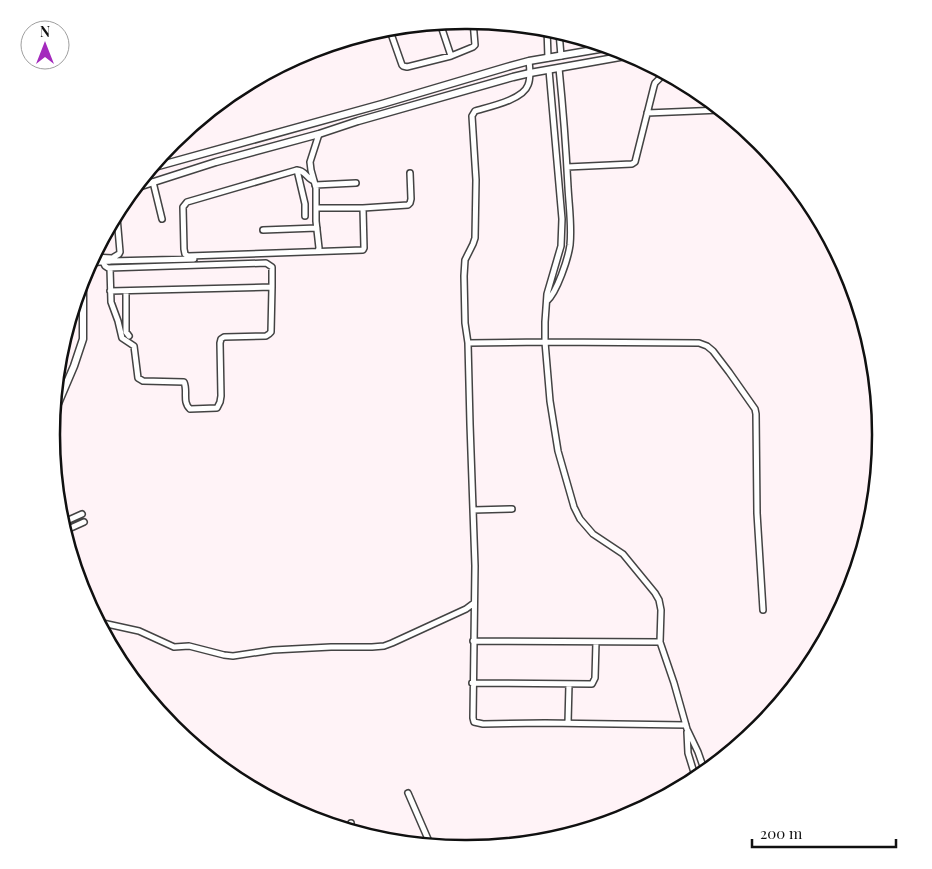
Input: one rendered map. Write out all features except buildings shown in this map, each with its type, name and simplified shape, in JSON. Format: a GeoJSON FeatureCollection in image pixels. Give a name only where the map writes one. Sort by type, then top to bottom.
{"type":"FeatureCollection","features":[{"type":"Feature","properties":{"kind":"street"},"geometry":{"type":"LineString","coordinates":[[392,36],[403,66],[407,67],[450,56],[474,46],[473,29]]}},
{"type":"Feature","properties":{"kind":"street"},"geometry":{"type":"LineString","coordinates":[[442,30],[450,56]]}},
{"type":"Feature","properties":{"kind":"street"},"geometry":{"type":"LineString","coordinates":[[547,38],[548,58]]}},
{"type":"Feature","properties":{"kind":"street"},"geometry":{"type":"LineString","coordinates":[[560,40],[561,56]]}},
{"type":"Feature","properties":{"kind":"street"},"geometry":{"type":"LineString","coordinates":[[163,165],[529,61],[595,50]]}},
{"type":"Feature","properties":{"kind":"street"},"geometry":{"type":"LineString","coordinates":[[146,184],[216,162],[530,73],[615,58]]}},
{"type":"Feature","properties":{"kind":"street"},"geometry":{"type":"LineString","coordinates":[[529,61],[528,86],[522,94],[475,111],[472,116],[476,180],[475,238],[474,244],[465,260],[464,267],[475,566],[472,718],[474,722],[483,724],[516,722],[686,727]]}},
{"type":"Feature","properties":{"kind":"street"},"geometry":{"type":"LineString","coordinates":[[546,302],[552,296],[561,276],[570,244],[567,167],[559,68]]}},
{"type":"Feature","properties":{"kind":"street"},"geometry":{"type":"LineString","coordinates":[[549,70],[562,237],[546,302],[545,342],[550,401],[558,451],[574,507],[580,519],[593,534],[623,554],[659,600],[660,642],[686,727],[702,764]]}},
{"type":"Feature","properties":{"kind":"street"},"geometry":{"type":"LineString","coordinates":[[567,167],[634,163],[655,83],[660,78]]}},
{"type":"Feature","properties":{"kind":"street"},"geometry":{"type":"LineString","coordinates":[[647,113],[710,110]]}},
{"type":"Feature","properties":{"kind":"street"},"geometry":{"type":"LineString","coordinates":[[318,251],[314,183],[310,162],[319,134]]}},
{"type":"Feature","properties":{"kind":"street"},"geometry":{"type":"LineString","coordinates":[[297,170],[304,204],[304,216]]}},
{"type":"Feature","properties":{"kind":"street"},"geometry":{"type":"LineString","coordinates":[[356,183],[314,183],[302,171],[297,170],[185,203],[183,206],[184,253],[188,256],[364,250],[363,208]]}},
{"type":"Feature","properties":{"kind":"street"},"geometry":{"type":"LineString","coordinates":[[316,208],[363,208],[408,205],[411,199],[410,173]]}},
{"type":"Feature","properties":{"kind":"street"},"geometry":{"type":"LineString","coordinates":[[153,182],[162,219]]}},
{"type":"Feature","properties":{"kind":"street"},"geometry":{"type":"LineString","coordinates":[[99,262],[113,260],[120,252],[117,228]]}},
{"type":"Feature","properties":{"kind":"street"},"geometry":{"type":"LineString","coordinates":[[264,230],[317,228]]}},
{"type":"Feature","properties":{"kind":"street"},"geometry":{"type":"LineString","coordinates":[[101,258],[113,260],[197,259]]}},
{"type":"Feature","properties":{"kind":"street"},"geometry":{"type":"LineString","coordinates":[[103,262],[106,268],[110,268],[266,263],[272,267],[271,333],[266,336],[224,337],[221,339],[221,396],[219,405],[215,408],[188,408],[186,404],[186,385],[184,382],[143,381],[138,378],[134,346],[122,338],[111,302],[110,268],[113,266],[113,260]]}},
{"type":"Feature","properties":{"kind":"street"},"geometry":{"type":"LineString","coordinates":[[110,291],[272,287]]}},
{"type":"Feature","properties":{"kind":"street"},"geometry":{"type":"LineString","coordinates":[[126,291],[126,332],[129,336]]}},
{"type":"Feature","properties":{"kind":"street"},"geometry":{"type":"LineString","coordinates":[[63,392],[83,339],[83,301]]}},
{"type":"Feature","properties":{"kind":"street"},"geometry":{"type":"LineString","coordinates":[[468,343],[699,343],[713,351],[755,409],[756,414],[757,512],[763,610]]}},
{"type":"Feature","properties":{"kind":"street"},"geometry":{"type":"LineString","coordinates":[[473,510],[512,508]]}},
{"type":"Feature","properties":{"kind":"street"},"geometry":{"type":"LineString","coordinates":[[69,520],[82,514]]}},
{"type":"Feature","properties":{"kind":"street"},"geometry":{"type":"LineString","coordinates":[[71,528],[84,522]]}},
{"type":"Feature","properties":{"kind":"street"},"geometry":{"type":"LineString","coordinates":[[108,624],[139,632],[174,647],[188,646],[233,656],[273,650],[384,646],[466,609],[474,602]]}},
{"type":"Feature","properties":{"kind":"street"},"geometry":{"type":"LineString","coordinates":[[473,641],[660,642]]}},
{"type":"Feature","properties":{"kind":"street"},"geometry":{"type":"LineString","coordinates":[[472,683],[592,684],[594,681],[596,642]]}},
{"type":"Feature","properties":{"kind":"street"},"geometry":{"type":"LineString","coordinates":[[568,723],[569,684]]}},
{"type":"Feature","properties":{"kind":"street"},"geometry":{"type":"LineString","coordinates":[[686,727],[688,753],[694,770]]}},
{"type":"Feature","properties":{"kind":"street"},"geometry":{"type":"LineString","coordinates":[[408,794],[428,838]]}}]}
